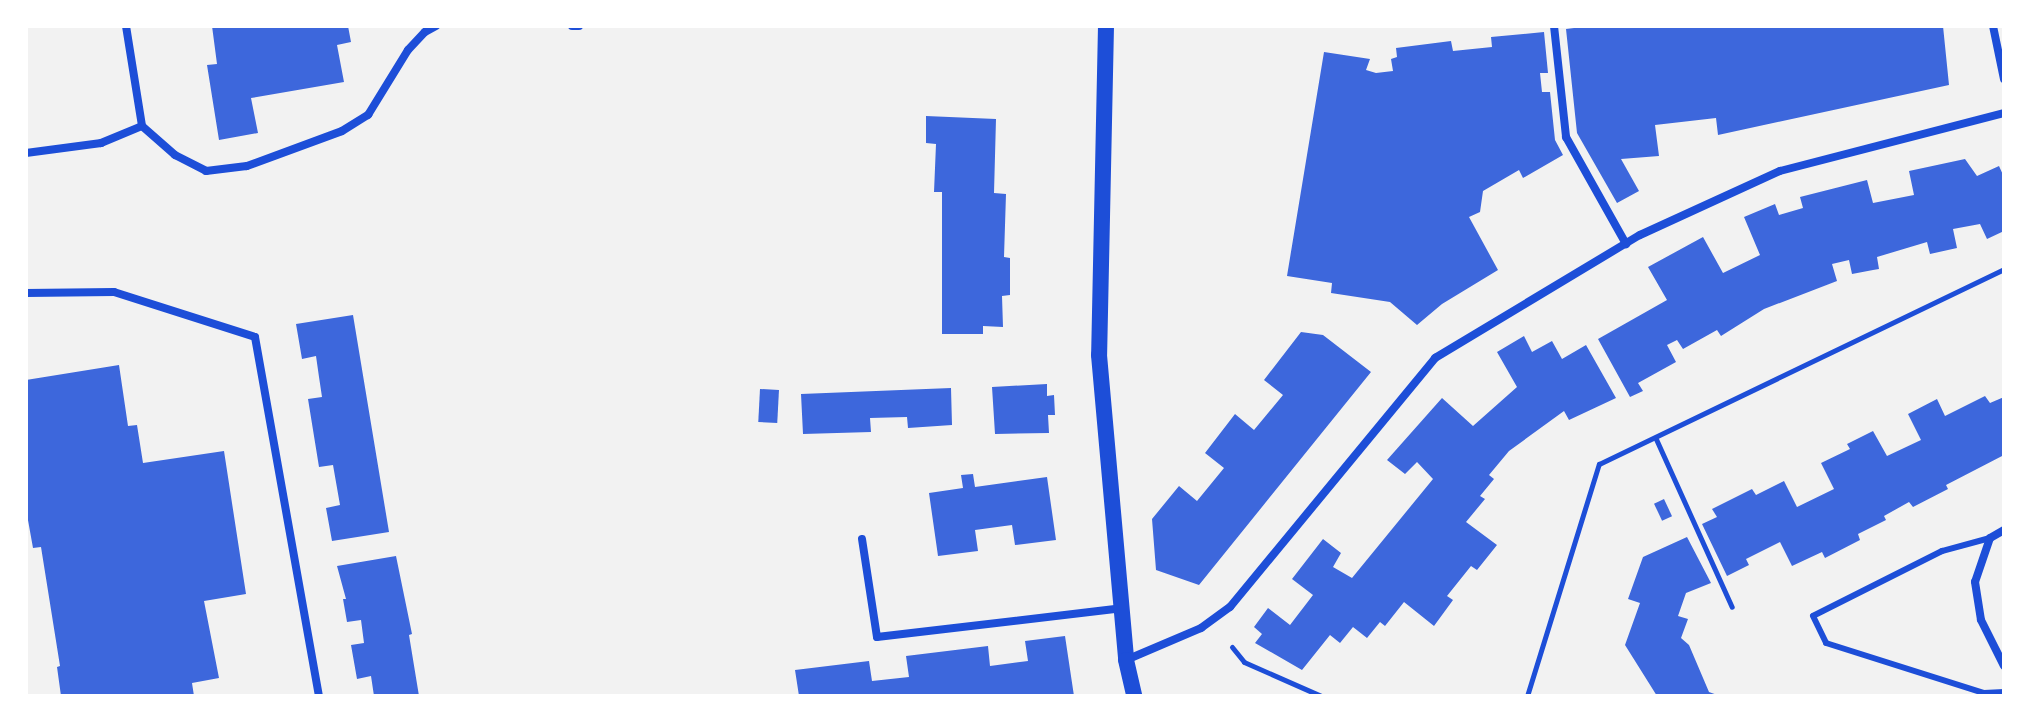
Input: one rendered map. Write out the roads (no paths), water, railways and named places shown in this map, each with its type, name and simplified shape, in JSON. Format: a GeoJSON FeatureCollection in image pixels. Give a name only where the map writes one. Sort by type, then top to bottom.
{"type":"FeatureCollection","features":[{"type":"Feature","properties":{"kind":"main road"},"geometry":{"type":"LineString","coordinates":[[1106,26],[1099,355],[1124,608],[1126,660],[1134,696]]}},
{"type":"Feature","properties":{"kind":"street"},"geometry":{"type":"LineString","coordinates":[[126,26],[142,126],[175,155],[206,171],[247,166],[342,131],[368,115],[408,50],[425,32],[436,26]]}},
{"type":"Feature","properties":{"kind":"street"},"geometry":{"type":"LineString","coordinates":[[1554,26],[1566,137],[1626,244]]}},
{"type":"Feature","properties":{"kind":"street"},"geometry":{"type":"LineString","coordinates":[[1993,26],[2004,79]]}},
{"type":"Feature","properties":{"kind":"street"},"geometry":{"type":"LineString","coordinates":[[1126,660],[1201,628],[1230,607],[1435,358],[1626,244],[1780,171],[2004,113]]}},
{"type":"Feature","properties":{"kind":"street"},"geometry":{"type":"LineString","coordinates":[[26,153],[101,143],[142,126]]}},
{"type":"Feature","properties":{"kind":"street"},"geometry":{"type":"LineString","coordinates":[[26,293],[114,292],[255,337],[319,696]]}},
{"type":"Feature","properties":{"kind":"street"},"geometry":{"type":"LineString","coordinates":[[2004,530],[1990,538],[1975,582],[1981,620],[2004,666]]}},
{"type":"Feature","properties":{"kind":"street"},"geometry":{"type":"LineString","coordinates":[[862,539],[877,637],[1124,608]]}},
{"type":"Feature","properties":{"kind":"lane"},"geometry":{"type":"LineString","coordinates":[[1990,538],[1942,551],[1813,616],[1826,643],[1984,693],[2004,692]]}}]}
